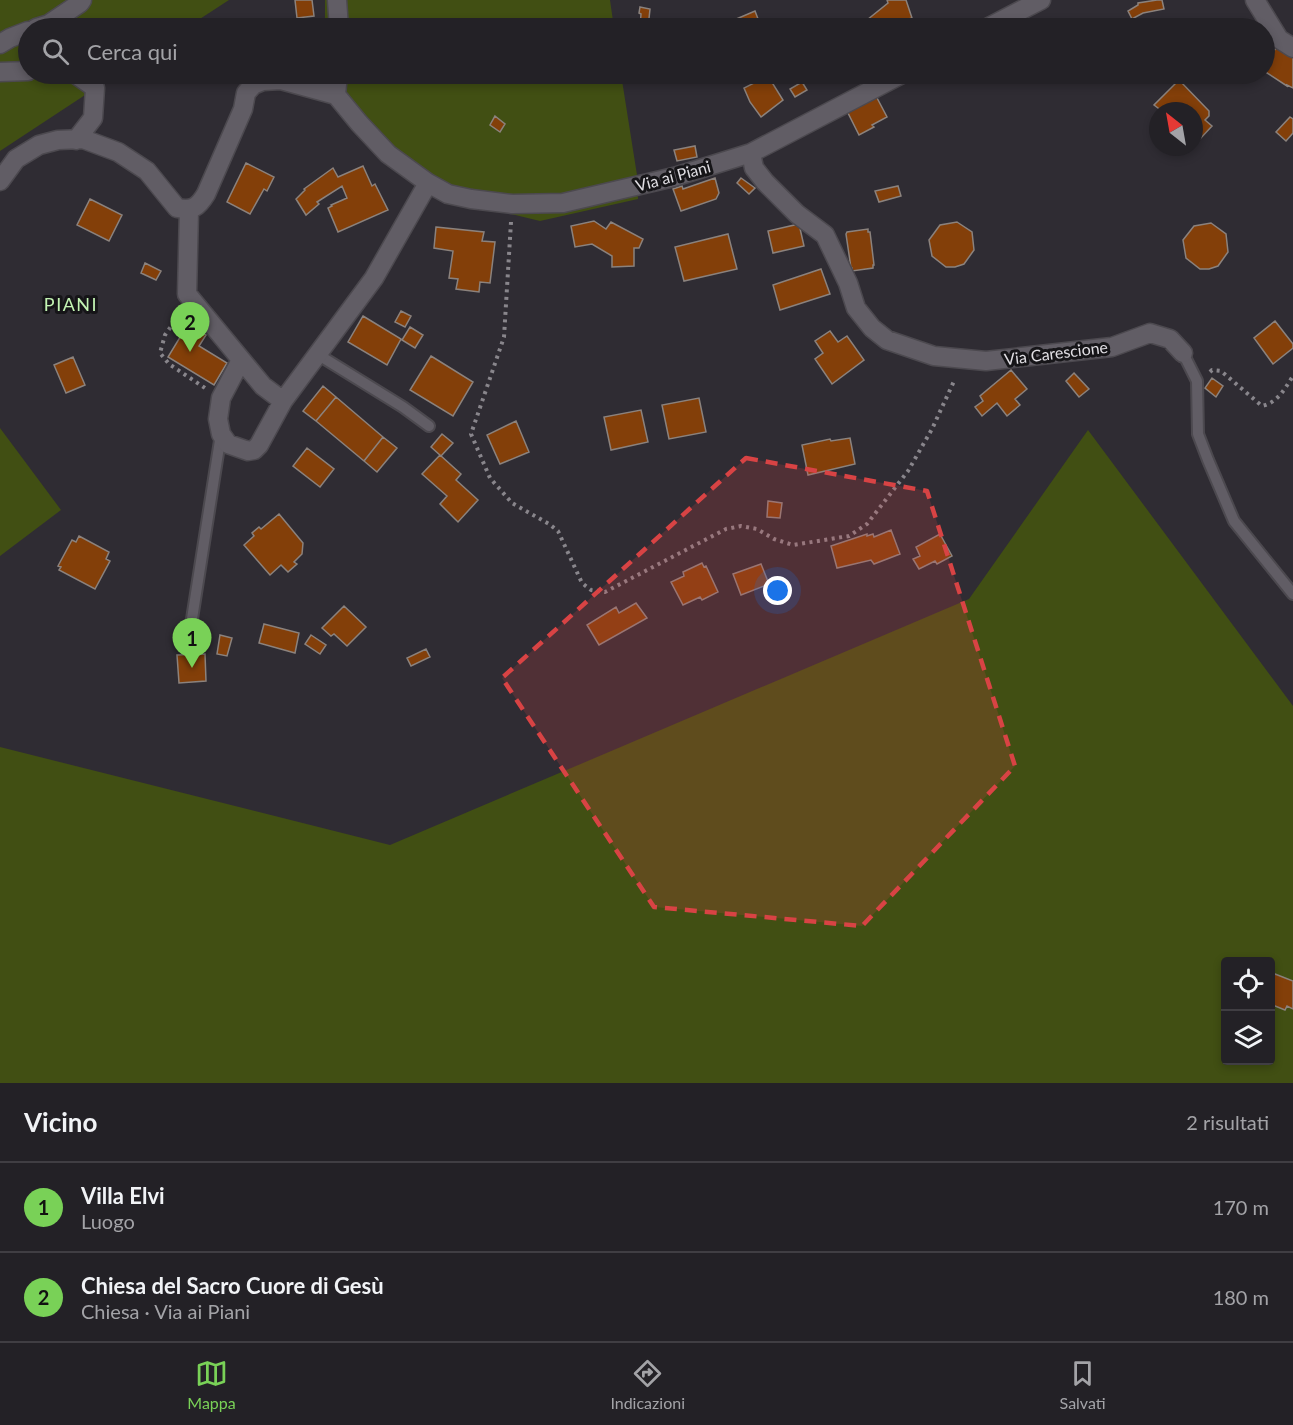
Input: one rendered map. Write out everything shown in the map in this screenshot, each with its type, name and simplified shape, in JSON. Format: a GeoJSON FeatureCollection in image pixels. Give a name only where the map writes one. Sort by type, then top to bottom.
{"type":"FeatureCollection","features":[{"type":"Feature","properties":{"kind":"street"},"geometry":{"type":"LineString","coordinates":[[58,18],[82,0]]}},
{"type":"Feature","properties":{"kind":"street"},"geometry":{"type":"LineString","coordinates":[[337,0],[338,18]]}},
{"type":"Feature","properties":{"kind":"street"},"geometry":{"type":"LineString","coordinates":[[1006,18],[1041,0]]}},
{"type":"Feature","properties":{"kind":"street"},"geometry":{"type":"LineString","coordinates":[[1255,0],[1266,18]]}},
{"type":"Feature","properties":{"kind":"street"},"geometry":{"type":"LineString","coordinates":[[1275,32],[1279,39],[1293,48]]}},
{"type":"Feature","properties":{"kind":"street"},"geometry":{"type":"LineString","coordinates":[[0,44],[18,35]]}},
{"type":"Feature","properties":{"kind":"street"},"geometry":{"type":"LineString","coordinates":[[0,72],[18,71]]}},
{"type":"Feature","properties":{"kind":"street"},"geometry":{"type":"LineString","coordinates":[[76,140],[93,118],[95,88],[89,84]]}},
{"type":"Feature","properties":{"kind":"street"},"geometry":{"type":"LineString","coordinates":[[0,181],[16,159],[39,145],[58,140],[83,139],[118,152],[147,171],[177,208],[189,210],[200,204],[207,194],[243,109],[246,93],[256,84]]}},
{"type":"Feature","properties":{"kind":"street"},"geometry":{"type":"LineString","coordinates":[[296,84],[336,95],[337,84]]}},
{"type":"Feature","properties":{"kind":"street","name":"Via ai Piani"},"geometry":{"type":"LineString","coordinates":[[336,95],[388,154],[428,183],[448,194],[471,200],[512,204],[563,203],[674,177],[751,153],[883,84]]}},
{"type":"Feature","properties":{"kind":"street","name":"Via Carescione"},"geometry":{"type":"LineString","coordinates":[[751,153],[754,168],[765,182],[798,214],[825,235],[848,283],[856,308],[872,328],[887,340],[934,356],[986,361],[1112,347],[1149,333],[1170,339],[1183,353]]}},
{"type":"Feature","properties":{"kind":"street"},"geometry":{"type":"LineString","coordinates":[[241,360],[221,398],[218,419],[221,434],[228,444],[248,451],[254,450],[259,445],[283,401],[374,278],[428,183]]}},
{"type":"Feature","properties":{"kind":"street"},"geometry":{"type":"LineString","coordinates":[[189,210],[187,294],[263,386],[283,401]]}},
{"type":"Feature","properties":{"kind":"lane","name":"Via Carescione"},"geometry":{"type":"LineString","coordinates":[[1183,353],[1197,381],[1198,434],[1234,521],[1293,594]]}},
{"type":"Feature","properties":{"kind":"lane"},"geometry":{"type":"LineString","coordinates":[[317,354],[403,407],[429,426]]}},
{"type":"Feature","properties":{"kind":"lane"},"geometry":{"type":"LineString","coordinates":[[189,638],[221,434]]}},
{"type":"Feature","properties":{"kind":"path"},"geometry":{"type":"LineString","coordinates":[[512,204],[504,337],[471,434],[490,478],[512,503],[558,531],[582,584],[591,591],[605,592],[726,529],[741,526],[758,529],[774,540],[793,545],[849,536],[867,524],[908,471],[932,429],[963,359]]}},
{"type":"Feature","properties":{"kind":"path"},"geometry":{"type":"LineString","coordinates":[[187,294],[177,318],[165,334],[160,353],[169,364],[221,398]]}},
{"type":"Feature","properties":{"kind":"path"},"geometry":{"type":"LineString","coordinates":[[1197,381],[1212,370],[1221,371],[1262,406],[1271,404],[1280,396],[1293,376]]}},
{"type":"Feature","properties":{"kind":"highlighted area"},"geometry":{"type":"Polygon","coordinates":[[[746,458],[927,491],[1015,766],[862,926],[654,907],[502,678],[746,458]]]}},
{"type":"Feature","properties":{"kind":"green space"},"geometry":{"type":"Polygon","coordinates":[[[0,0],[229,0],[201,18],[18,18],[18,84],[102,84],[0,151],[0,0]]]}},
{"type":"Feature","properties":{"kind":"green space"},"geometry":{"type":"Polygon","coordinates":[[[325,0],[610,0],[613,18],[325,18],[325,0]]]}},
{"type":"Feature","properties":{"kind":"green space"},"geometry":{"type":"Polygon","coordinates":[[[331,84],[623,84],[637,175],[638,199],[540,221],[423,193],[331,84]]]}},
{"type":"Feature","properties":{"kind":"green space"},"geometry":{"type":"Polygon","coordinates":[[[0,428],[61,510],[0,556],[0,428]]]}},
{"type":"Feature","properties":{"kind":"green space"},"geometry":{"type":"Polygon","coordinates":[[[1088,430],[1293,706],[1293,1083],[0,1083],[0,747],[390,845],[969,599],[1088,430]]]}},
{"type":"Feature","properties":{"kind":"building"},"geometry":{"type":"Polygon","coordinates":[[[295,0],[312,0],[314,16],[297,18],[295,0]]]}},
{"type":"Feature","properties":{"kind":"building"},"geometry":{"type":"Polygon","coordinates":[[[887,0],[906,0],[912,18],[869,18],[888,3],[887,0]]]}},
{"type":"Feature","properties":{"kind":"building"},"geometry":{"type":"Polygon","coordinates":[[[1162,0],[1164,9],[1132,18],[1128,11],[1138,3],[1162,0]]]}},
{"type":"Feature","properties":{"kind":"building"},"geometry":{"type":"Polygon","coordinates":[[[640,7],[650,9],[649,18],[641,18],[640,7]]]}},
{"type":"Feature","properties":{"kind":"building"},"geometry":{"type":"Polygon","coordinates":[[[755,11],[758,18],[739,18],[755,11]]]}},
{"type":"Feature","properties":{"kind":"building"},"geometry":{"type":"Polygon","coordinates":[[[1277,46],[1293,56],[1293,88],[1275,78],[1277,46]]]}},
{"type":"Feature","properties":{"kind":"building"},"geometry":{"type":"Polygon","coordinates":[[[752,84],[773,84],[783,100],[761,117],[750,102],[744,88],[752,84]]]}},
{"type":"Feature","properties":{"kind":"building"},"geometry":{"type":"Polygon","coordinates":[[[803,84],[807,90],[795,97],[790,89],[803,84]]]}},
{"type":"Feature","properties":{"kind":"building"},"geometry":{"type":"Polygon","coordinates":[[[1175,84],[1183,84],[1200,102],[1157,102],[1175,84]]]}},
{"type":"Feature","properties":{"kind":"building"},"geometry":{"type":"Polygon","coordinates":[[[876,96],[887,117],[859,135],[847,111],[876,96]]]}},
{"type":"Feature","properties":{"kind":"building"},"geometry":{"type":"Polygon","coordinates":[[[1203,105],[1209,111],[1209,116],[1205,120],[1212,126],[1203,136],[1203,105]]]}},
{"type":"Feature","properties":{"kind":"building"},"geometry":{"type":"Polygon","coordinates":[[[495,116],[505,124],[500,132],[490,125],[495,116]]]}},
{"type":"Feature","properties":{"kind":"building"},"geometry":{"type":"Polygon","coordinates":[[[1290,117],[1293,119],[1293,133],[1286,141],[1276,132],[1290,117]]]}},
{"type":"Feature","properties":{"kind":"building"},"geometry":{"type":"Polygon","coordinates":[[[695,146],[697,157],[677,161],[674,150],[695,146]]]}},
{"type":"Feature","properties":{"kind":"building"},"geometry":{"type":"Polygon","coordinates":[[[246,163],[274,177],[267,191],[264,189],[250,214],[227,202],[246,163]]]}},
{"type":"Feature","properties":{"kind":"building"},"geometry":{"type":"Polygon","coordinates":[[[363,166],[372,186],[375,184],[388,210],[338,232],[328,208],[347,198],[342,186],[317,202],[319,204],[306,215],[296,199],[304,189],[333,168],[338,177],[363,166]]]}},
{"type":"Feature","properties":{"kind":"building"},"geometry":{"type":"Polygon","coordinates":[[[715,178],[719,193],[716,199],[681,211],[673,189],[682,186],[683,189],[715,178]]]}},
{"type":"Feature","properties":{"kind":"building"},"geometry":{"type":"Polygon","coordinates":[[[741,178],[755,188],[749,194],[737,183],[741,178]]]}},
{"type":"Feature","properties":{"kind":"building"},"geometry":{"type":"Polygon","coordinates":[[[898,186],[901,196],[879,202],[875,191],[898,186]]]}},
{"type":"Feature","properties":{"kind":"building"},"geometry":{"type":"Polygon","coordinates":[[[90,199],[122,215],[109,241],[77,225],[90,199]]]}},
{"type":"Feature","properties":{"kind":"building"},"geometry":{"type":"Polygon","coordinates":[[[594,221],[606,229],[611,222],[643,239],[639,248],[634,248],[634,266],[612,267],[612,256],[592,244],[575,247],[571,226],[594,221]]]}},
{"type":"Feature","properties":{"kind":"building"},"geometry":{"type":"Polygon","coordinates":[[[957,222],[972,232],[974,250],[964,264],[946,267],[932,256],[929,240],[940,225],[957,222]]]}},
{"type":"Feature","properties":{"kind":"building"},"geometry":{"type":"Polygon","coordinates":[[[1211,223],[1226,234],[1228,252],[1218,266],[1200,269],[1186,258],[1183,240],[1194,226],[1211,223]]]}},
{"type":"Feature","properties":{"kind":"building"},"geometry":{"type":"Polygon","coordinates":[[[799,224],[804,246],[773,253],[768,231],[799,224]]]}},
{"type":"Feature","properties":{"kind":"building"},"geometry":{"type":"Polygon","coordinates":[[[436,227],[484,232],[482,241],[495,242],[490,283],[480,282],[479,292],[456,289],[458,279],[449,278],[453,251],[434,248],[436,227]]]}},
{"type":"Feature","properties":{"kind":"building"},"geometry":{"type":"Polygon","coordinates":[[[868,229],[873,268],[852,271],[846,234],[868,229]]]}},
{"type":"Feature","properties":{"kind":"building"},"geometry":{"type":"Polygon","coordinates":[[[728,234],[737,269],[684,281],[675,247],[728,234]]]}},
{"type":"Feature","properties":{"kind":"building"},"geometry":{"type":"Polygon","coordinates":[[[145,263],[161,271],[156,280],[141,273],[145,263]]]}},
{"type":"Feature","properties":{"kind":"building"},"geometry":{"type":"Polygon","coordinates":[[[821,269],[830,294],[780,310],[773,285],[821,269]]]}},
{"type":"Feature","properties":{"kind":"building"},"geometry":{"type":"Polygon","coordinates":[[[401,311],[411,316],[405,327],[395,322],[401,311]]]}},
{"type":"Feature","properties":{"kind":"building"},"geometry":{"type":"Polygon","coordinates":[[[363,316],[401,339],[387,365],[348,342],[363,316]]]}},
{"type":"Feature","properties":{"kind":"building"},"geometry":{"type":"Polygon","coordinates":[[[198,321],[205,326],[201,332],[206,335],[199,346],[227,363],[214,385],[168,357],[188,324],[194,328],[198,321]]]}},
{"type":"Feature","properties":{"kind":"building"},"geometry":{"type":"Polygon","coordinates":[[[1275,321],[1293,344],[1293,348],[1273,364],[1254,338],[1275,321]]]}},
{"type":"Feature","properties":{"kind":"building"},"geometry":{"type":"Polygon","coordinates":[[[410,327],[423,335],[415,348],[402,340],[410,327]]]}},
{"type":"Feature","properties":{"kind":"building"},"geometry":{"type":"Polygon","coordinates":[[[830,331],[838,342],[847,336],[864,360],[832,384],[815,359],[823,353],[815,341],[830,331]]]}},
{"type":"Feature","properties":{"kind":"building"},"geometry":{"type":"Polygon","coordinates":[[[431,356],[473,382],[453,416],[410,390],[431,356]]]}},
{"type":"Feature","properties":{"kind":"building"},"geometry":{"type":"Polygon","coordinates":[[[73,357],[85,385],[66,393],[54,365],[73,357]]]}},
{"type":"Feature","properties":{"kind":"building"},"geometry":{"type":"Polygon","coordinates":[[[1011,370],[1027,389],[1015,399],[1020,405],[1007,416],[997,403],[982,416],[975,407],[983,401],[980,396],[1011,370]]]}},
{"type":"Feature","properties":{"kind":"building"},"geometry":{"type":"Polygon","coordinates":[[[1074,373],[1089,389],[1079,397],[1066,381],[1074,373]]]}},
{"type":"Feature","properties":{"kind":"building"},"geometry":{"type":"Polygon","coordinates":[[[1212,378],[1223,386],[1216,397],[1205,388],[1212,378]]]}},
{"type":"Feature","properties":{"kind":"building"},"geometry":{"type":"Polygon","coordinates":[[[323,386],[336,397],[316,421],[303,411],[323,386]]]}},
{"type":"Feature","properties":{"kind":"building"},"geometry":{"type":"Polygon","coordinates":[[[336,397],[383,437],[364,461],[316,421],[336,397]]]}},
{"type":"Feature","properties":{"kind":"building"},"geometry":{"type":"Polygon","coordinates":[[[699,398],[706,432],[669,439],[662,405],[699,398]]]}},
{"type":"Feature","properties":{"kind":"building"},"geometry":{"type":"Polygon","coordinates":[[[641,410],[648,442],[611,450],[604,417],[641,410]]]}},
{"type":"Feature","properties":{"kind":"building"},"geometry":{"type":"Polygon","coordinates":[[[516,421],[529,452],[500,464],[487,435],[516,421]]]}},
{"type":"Feature","properties":{"kind":"building"},"geometry":{"type":"Polygon","coordinates":[[[442,434],[453,443],[441,456],[431,447],[442,434]]]}},
{"type":"Feature","properties":{"kind":"building"},"geometry":{"type":"Polygon","coordinates":[[[383,437],[397,448],[377,472],[364,461],[383,437]]]}},
{"type":"Feature","properties":{"kind":"building"},"geometry":{"type":"Polygon","coordinates":[[[850,438],[855,464],[808,475],[802,445],[830,439],[831,441],[850,438]]]}},
{"type":"Feature","properties":{"kind":"building"},"geometry":{"type":"Polygon","coordinates":[[[307,448],[334,469],[320,487],[293,466],[307,448]]]}},
{"type":"Feature","properties":{"kind":"building"},"geometry":{"type":"Polygon","coordinates":[[[440,455],[461,474],[456,480],[478,500],[458,522],[440,504],[447,496],[422,474],[440,455]]]}},
{"type":"Feature","properties":{"kind":"building"},"geometry":{"type":"Polygon","coordinates":[[[768,501],[782,503],[780,518],[767,517],[768,501]]]}},
{"type":"Feature","properties":{"kind":"building"},"geometry":{"type":"Polygon","coordinates":[[[279,514],[303,543],[302,554],[294,562],[297,564],[288,572],[281,565],[270,575],[244,545],[254,536],[252,533],[259,527],[261,529],[279,514]]]}},
{"type":"Feature","properties":{"kind":"building"},"geometry":{"type":"Polygon","coordinates":[[[891,530],[900,554],[874,564],[871,560],[837,568],[831,546],[867,534],[867,536],[873,534],[874,537],[891,530]]]}},
{"type":"Feature","properties":{"kind":"building"},"geometry":{"type":"Polygon","coordinates":[[[940,534],[952,556],[937,564],[935,561],[919,569],[913,559],[920,556],[916,547],[940,534]]]}},
{"type":"Feature","properties":{"kind":"building"},"geometry":{"type":"Polygon","coordinates":[[[79,536],[109,552],[106,559],[110,561],[95,589],[59,570],[61,567],[58,566],[72,540],[76,542],[79,536]]]}},
{"type":"Feature","properties":{"kind":"building"},"geometry":{"type":"Polygon","coordinates":[[[702,563],[704,567],[706,566],[718,592],[702,600],[700,597],[683,605],[671,582],[684,576],[683,572],[702,563]]]}},
{"type":"Feature","properties":{"kind":"building"},"geometry":{"type":"Polygon","coordinates":[[[761,564],[769,584],[741,595],[733,574],[761,564]]]}},
{"type":"Feature","properties":{"kind":"building"},"geometry":{"type":"Polygon","coordinates":[[[636,603],[647,618],[599,645],[587,625],[616,607],[619,613],[636,603]]]}},
{"type":"Feature","properties":{"kind":"building"},"geometry":{"type":"Polygon","coordinates":[[[344,606],[366,627],[347,646],[334,634],[331,636],[322,628],[344,606]]]}},
{"type":"Feature","properties":{"kind":"building"},"geometry":{"type":"Polygon","coordinates":[[[264,624],[299,633],[295,653],[259,643],[264,624]]]}},
{"type":"Feature","properties":{"kind":"building"},"geometry":{"type":"Polygon","coordinates":[[[220,635],[232,638],[227,656],[217,654],[220,635]]]}},
{"type":"Feature","properties":{"kind":"building"},"geometry":{"type":"Polygon","coordinates":[[[311,635],[326,645],[320,654],[305,644],[311,635]]]}},
{"type":"Feature","properties":{"kind":"building"},"geometry":{"type":"Polygon","coordinates":[[[426,649],[430,657],[411,666],[407,658],[426,649]]]}},
{"type":"Feature","properties":{"kind":"building"},"geometry":{"type":"Polygon","coordinates":[[[205,654],[206,681],[179,683],[177,655],[205,654]]]}},
{"type":"Feature","properties":{"kind":"building"},"geometry":{"type":"Polygon","coordinates":[[[1275,974],[1293,981],[1293,1009],[1287,1006],[1285,1010],[1275,1006],[1275,974]]]}},
{"type":"Feature","properties":{"kind":"place","name":"Chiesa del Sacro Cuore di Gesù"},"geometry":{"type":"Point","coordinates":[190,352]}},
{"type":"Feature","properties":{"kind":"place","name":"Villa Elvi"},"geometry":{"type":"Point","coordinates":[192,668]}},
{"type":"Feature","properties":{"kind":"district","name":"PIANI"},"geometry":{"type":"Point","coordinates":[71,305]}}]}
